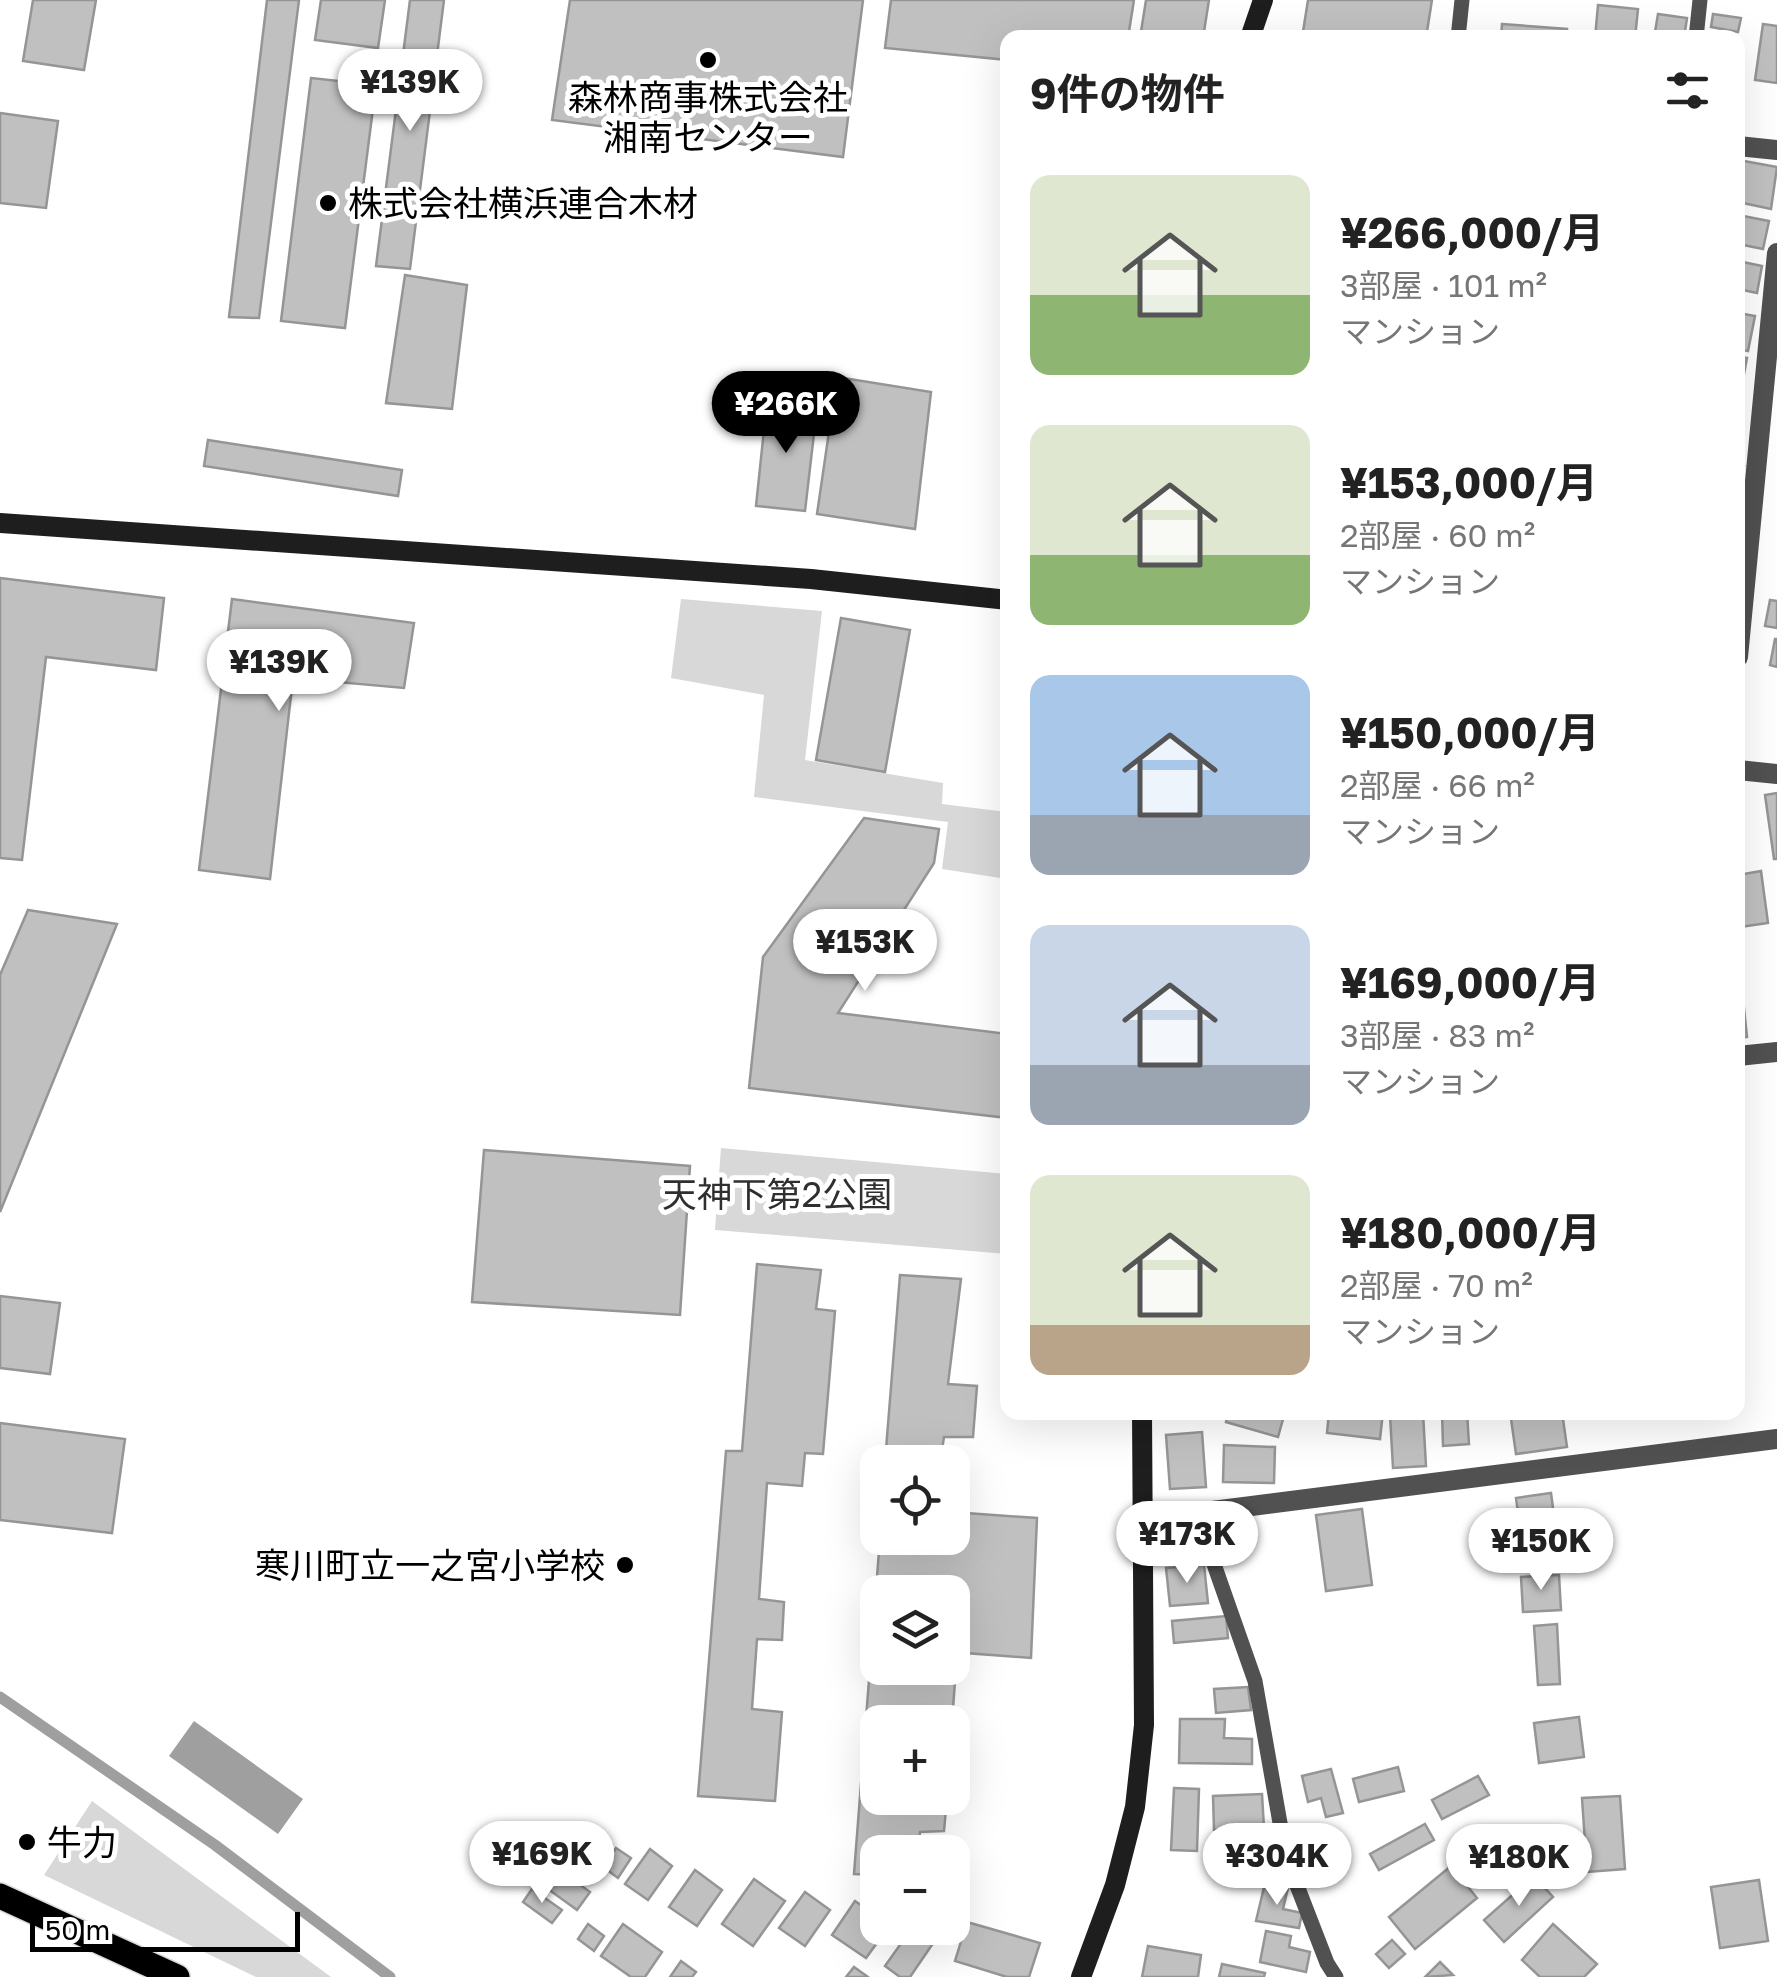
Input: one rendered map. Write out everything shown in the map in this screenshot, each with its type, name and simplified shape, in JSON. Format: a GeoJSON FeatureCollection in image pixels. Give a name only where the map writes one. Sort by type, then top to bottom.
{"type":"FeatureCollection","features":[{"type":"Feature","properties":{"kind":"main road"},"geometry":{"type":"LineString","coordinates":[[0,1896],[177,1977]]}},
{"type":"Feature","properties":{"kind":"street"},"geometry":{"type":"LineString","coordinates":[[1253,30],[1262,0]]}},
{"type":"Feature","properties":{"kind":"street"},"geometry":{"type":"LineString","coordinates":[[1745,147],[1777,150]]}},
{"type":"Feature","properties":{"kind":"street"},"geometry":{"type":"LineString","coordinates":[[1745,584],[1777,253]]}},
{"type":"Feature","properties":{"kind":"street"},"geometry":{"type":"LineString","coordinates":[[0,523],[810,579],[1000,599]]}},
{"type":"Feature","properties":{"kind":"street"},"geometry":{"type":"LineString","coordinates":[[1745,771],[1777,774]]}},
{"type":"Feature","properties":{"kind":"street"},"geometry":{"type":"LineString","coordinates":[[1745,1055],[1777,1052]]}},
{"type":"Feature","properties":{"kind":"street"},"geometry":{"type":"LineString","coordinates":[[1081,1977],[1115,1885],[1135,1808],[1144,1725],[1142,1420]]}},
{"type":"Feature","properties":{"kind":"street"},"geometry":{"type":"LineString","coordinates":[[1142,1520],[1777,1439]]}},
{"type":"Feature","properties":{"kind":"lane"},"geometry":{"type":"LineString","coordinates":[[1459,30],[1462,0]]}},
{"type":"Feature","properties":{"kind":"lane"},"geometry":{"type":"LineString","coordinates":[[1697,30],[1700,0]]}},
{"type":"Feature","properties":{"kind":"lane"},"geometry":{"type":"LineString","coordinates":[[1196,1513],[1255,1681],[1286,1857],[1327,1964],[1336,1977]]}},
{"type":"Feature","properties":{"kind":"green space"},"geometry":{"type":"Polygon","coordinates":[[[681,599],[822,611],[805,760],[943,783],[942,804],[1000,811],[1000,878],[942,869],[948,822],[754,797],[764,695],[671,678],[681,599]]]}},
{"type":"Feature","properties":{"kind":"green space","name":"天神下第2公園"},"geometry":{"type":"Polygon","coordinates":[[[721,1148],[1000,1173],[1000,1253],[715,1230],[721,1148]]]}},
{"type":"Feature","properties":{"kind":"green space"},"geometry":{"type":"Polygon","coordinates":[[[92,1801],[331,1977],[256,1977],[44,1875],[92,1801]]]}},
{"type":"Feature","properties":{"kind":"shaded area"},"geometry":{"type":"Polygon","coordinates":[[[194,1721],[303,1799],[278,1834],[169,1756],[194,1721]]]}},
{"type":"Feature","properties":{"kind":"building"},"geometry":{"type":"Polygon","coordinates":[[[33,0],[96,0],[84,70],[23,61],[33,0]]]}},
{"type":"Feature","properties":{"kind":"building"},"geometry":{"type":"Polygon","coordinates":[[[267,0],[299,0],[259,318],[229,317],[267,0]]]}},
{"type":"Feature","properties":{"kind":"building"},"geometry":{"type":"Polygon","coordinates":[[[321,0],[385,0],[378,48],[315,40],[321,0]]]}},
{"type":"Feature","properties":{"kind":"building"},"geometry":{"type":"Polygon","coordinates":[[[410,0],[444,0],[410,269],[376,266],[410,0]]]}},
{"type":"Feature","properties":{"kind":"building","name":"森林商事株式会社 湘南センター"},"geometry":{"type":"Polygon","coordinates":[[[570,0],[863,0],[843,157],[552,120],[570,0]]]}},
{"type":"Feature","properties":{"kind":"building"},"geometry":{"type":"Polygon","coordinates":[[[891,0],[1134,0],[1129,30],[1000,30],[1000,59],[885,48],[891,0]]]}},
{"type":"Feature","properties":{"kind":"building"},"geometry":{"type":"Polygon","coordinates":[[[1146,0],[1209,0],[1204,30],[1141,30],[1146,0]]]}},
{"type":"Feature","properties":{"kind":"building"},"geometry":{"type":"Polygon","coordinates":[[[1308,0],[1432,0],[1427,30],[1303,30],[1308,0]]]}},
{"type":"Feature","properties":{"kind":"building"},"geometry":{"type":"Polygon","coordinates":[[[1598,5],[1638,9],[1636,30],[1596,30],[1598,5]]]}},
{"type":"Feature","properties":{"kind":"building"},"geometry":{"type":"Polygon","coordinates":[[[1658,14],[1687,18],[1685,30],[1655,30],[1658,14]]]}},
{"type":"Feature","properties":{"kind":"building"},"geometry":{"type":"Polygon","coordinates":[[[1713,14],[1741,18],[1738,30],[1711,27],[1713,14]]]}},
{"type":"Feature","properties":{"kind":"building"},"geometry":{"type":"Polygon","coordinates":[[[1502,24],[1567,29],[1567,30],[1502,30],[1502,24]]]}},
{"type":"Feature","properties":{"kind":"building"},"geometry":{"type":"Polygon","coordinates":[[[1763,24],[1777,26],[1777,83],[1755,80],[1763,24]]]}},
{"type":"Feature","properties":{"kind":"building","name":"株式会社横浜連合木材"},"geometry":{"type":"Polygon","coordinates":[[[311,78],[376,85],[345,328],[281,321],[311,78]]]}},
{"type":"Feature","properties":{"kind":"building"},"geometry":{"type":"Polygon","coordinates":[[[0,113],[58,121],[46,208],[0,203],[0,113]]]}},
{"type":"Feature","properties":{"kind":"building"},"geometry":{"type":"Polygon","coordinates":[[[1745,161],[1777,167],[1771,209],[1745,203],[1745,161]]]}},
{"type":"Feature","properties":{"kind":"building"},"geometry":{"type":"Polygon","coordinates":[[[1745,216],[1769,221],[1763,249],[1745,245],[1745,216]]]}},
{"type":"Feature","properties":{"kind":"building"},"geometry":{"type":"Polygon","coordinates":[[[1745,262],[1762,266],[1757,293],[1745,290],[1745,262]]]}},
{"type":"Feature","properties":{"kind":"building"},"geometry":{"type":"Polygon","coordinates":[[[405,275],[467,285],[452,409],[386,403],[405,275]]]}},
{"type":"Feature","properties":{"kind":"building"},"geometry":{"type":"Polygon","coordinates":[[[1745,314],[1755,316],[1748,351],[1745,350],[1745,314]]]}},
{"type":"Feature","properties":{"kind":"building"},"geometry":{"type":"Polygon","coordinates":[[[837,377],[931,392],[915,529],[817,514],[837,377]]]}},
{"type":"Feature","properties":{"kind":"building"},"geometry":{"type":"Polygon","coordinates":[[[767,401],[817,408],[805,511],[756,506],[767,401]]]}},
{"type":"Feature","properties":{"kind":"building"},"geometry":{"type":"Polygon","coordinates":[[[208,440],[402,470],[398,496],[204,466],[208,440]]]}},
{"type":"Feature","properties":{"kind":"building"},"geometry":{"type":"Polygon","coordinates":[[[0,578],[164,598],[156,670],[46,657],[22,860],[0,858],[0,578]]]}},
{"type":"Feature","properties":{"kind":"building"},"geometry":{"type":"Polygon","coordinates":[[[232,599],[414,623],[404,688],[293,678],[270,879],[199,870],[232,599]]]}},
{"type":"Feature","properties":{"kind":"building"},"geometry":{"type":"Polygon","coordinates":[[[1770,600],[1777,601],[1777,628],[1765,626],[1770,600]]]}},
{"type":"Feature","properties":{"kind":"building"},"geometry":{"type":"Polygon","coordinates":[[[841,618],[910,630],[885,772],[816,760],[841,618]]]}},
{"type":"Feature","properties":{"kind":"building"},"geometry":{"type":"Polygon","coordinates":[[[1777,639],[1777,667],[1770,665],[1777,639]]]}},
{"type":"Feature","properties":{"kind":"building"},"geometry":{"type":"Polygon","coordinates":[[[1777,793],[1777,859],[1774,859],[1765,795],[1777,793]]]}},
{"type":"Feature","properties":{"kind":"building"},"geometry":{"type":"Polygon","coordinates":[[[864,818],[939,829],[934,863],[838,1013],[1000,1033],[1000,1117],[749,1088],[763,957],[864,818]]]}},
{"type":"Feature","properties":{"kind":"building"},"geometry":{"type":"Polygon","coordinates":[[[1761,871],[1768,923],[1745,926],[1745,874],[1761,871]]]}},
{"type":"Feature","properties":{"kind":"building"},"geometry":{"type":"Polygon","coordinates":[[[28,910],[117,924],[0,1212],[0,975],[28,910]]]}},
{"type":"Feature","properties":{"kind":"building"},"geometry":{"type":"Polygon","coordinates":[[[484,1150],[690,1166],[680,1315],[472,1302],[484,1150]]]}},
{"type":"Feature","properties":{"kind":"building"},"geometry":{"type":"Polygon","coordinates":[[[757,1264],[821,1270],[816,1309],[835,1311],[823,1454],[805,1453],[802,1486],[767,1483],[759,1599],[784,1602],[782,1640],[757,1639],[752,1709],[782,1712],[775,1801],[698,1796],[726,1451],[742,1451],[757,1264]]]}},
{"type":"Feature","properties":{"kind":"building"},"geometry":{"type":"Polygon","coordinates":[[[900,1275],[961,1279],[948,1384],[977,1386],[973,1437],[944,1437],[943,1445],[886,1445],[900,1275]]]}},
{"type":"Feature","properties":{"kind":"building"},"geometry":{"type":"Polygon","coordinates":[[[0,1296],[60,1303],[50,1374],[0,1368],[0,1296]]]}},
{"type":"Feature","properties":{"kind":"building"},"geometry":{"type":"Polygon","coordinates":[[[1226,1420],[1283,1420],[1278,1437],[1226,1420]]]}},
{"type":"Feature","properties":{"kind":"building"},"geometry":{"type":"Polygon","coordinates":[[[1328,1420],[1382,1420],[1380,1439],[1327,1433],[1328,1420]]]}},
{"type":"Feature","properties":{"kind":"building"},"geometry":{"type":"Polygon","coordinates":[[[1390,1420],[1423,1420],[1426,1466],[1393,1468],[1390,1420]]]}},
{"type":"Feature","properties":{"kind":"building"},"geometry":{"type":"Polygon","coordinates":[[[1442,1420],[1468,1420],[1469,1444],[1443,1446],[1442,1420]]]}},
{"type":"Feature","properties":{"kind":"building"},"geometry":{"type":"Polygon","coordinates":[[[1511,1420],[1563,1420],[1567,1447],[1516,1454],[1511,1420]]]}},
{"type":"Feature","properties":{"kind":"building"},"geometry":{"type":"Polygon","coordinates":[[[0,1423],[125,1439],[112,1533],[0,1520],[0,1423]]]}},
{"type":"Feature","properties":{"kind":"building"},"geometry":{"type":"Polygon","coordinates":[[[1202,1432],[1206,1487],[1170,1489],[1166,1435],[1202,1432]]]}},
{"type":"Feature","properties":{"kind":"building"},"geometry":{"type":"Polygon","coordinates":[[[1224,1445],[1275,1447],[1274,1483],[1223,1482],[1224,1445]]]}},
{"type":"Feature","properties":{"kind":"building"},"geometry":{"type":"Polygon","coordinates":[[[1551,1493],[1559,1553],[1524,1558],[1516,1498],[1551,1493]]]}},
{"type":"Feature","properties":{"kind":"building"},"geometry":{"type":"Polygon","coordinates":[[[1362,1509],[1372,1585],[1326,1591],[1316,1515],[1362,1509]]]}},
{"type":"Feature","properties":{"kind":"building"},"geometry":{"type":"Polygon","coordinates":[[[970,1513],[1037,1518],[1031,1658],[970,1653],[970,1575],[877,1575],[879,1555],[970,1555],[970,1513]]]}},
{"type":"Feature","properties":{"kind":"building"},"geometry":{"type":"Polygon","coordinates":[[[1204,1565],[1208,1603],[1170,1606],[1166,1568],[1204,1565]]]}},
{"type":"Feature","properties":{"kind":"building"},"geometry":{"type":"Polygon","coordinates":[[[1559,1575],[1561,1610],[1523,1612],[1521,1577],[1559,1575]]]}},
{"type":"Feature","properties":{"kind":"building"},"geometry":{"type":"Polygon","coordinates":[[[1226,1616],[1228,1638],[1174,1643],[1172,1621],[1226,1616]]]}},
{"type":"Feature","properties":{"kind":"building"},"geometry":{"type":"Polygon","coordinates":[[[1557,1624],[1560,1684],[1538,1685],[1534,1626],[1557,1624]]]}},
{"type":"Feature","properties":{"kind":"building"},"geometry":{"type":"Polygon","coordinates":[[[869,1685],[955,1685],[953,1705],[867,1705],[869,1685]]]}},
{"type":"Feature","properties":{"kind":"building"},"geometry":{"type":"Polygon","coordinates":[[[1248,1687],[1251,1710],[1216,1713],[1214,1689],[1248,1687]]]}},
{"type":"Feature","properties":{"kind":"building"},"geometry":{"type":"Polygon","coordinates":[[[1579,1717],[1584,1757],[1539,1763],[1534,1723],[1579,1717]]]}},
{"type":"Feature","properties":{"kind":"building"},"geometry":{"type":"Polygon","coordinates":[[[1180,1719],[1225,1719],[1224,1738],[1252,1739],[1252,1764],[1179,1763],[1180,1719]]]}},
{"type":"Feature","properties":{"kind":"building"},"geometry":{"type":"Polygon","coordinates":[[[1398,1767],[1404,1791],[1359,1802],[1353,1779],[1398,1767]]]}},
{"type":"Feature","properties":{"kind":"building"},"geometry":{"type":"Polygon","coordinates":[[[1331,1769],[1343,1813],[1326,1817],[1321,1798],[1308,1802],[1302,1776],[1331,1769]]]}},
{"type":"Feature","properties":{"kind":"building"},"geometry":{"type":"Polygon","coordinates":[[[1478,1776],[1489,1795],[1442,1819],[1432,1800],[1478,1776]]]}},
{"type":"Feature","properties":{"kind":"building"},"geometry":{"type":"Polygon","coordinates":[[[1174,1788],[1199,1789],[1197,1851],[1171,1850],[1174,1788]]]}},
{"type":"Feature","properties":{"kind":"building"},"geometry":{"type":"Polygon","coordinates":[[[1262,1794],[1264,1828],[1214,1830],[1213,1796],[1262,1794]]]}},
{"type":"Feature","properties":{"kind":"building"},"geometry":{"type":"Polygon","coordinates":[[[860,1796],[860,1815],[945,1815],[944,1831],[860,1835],[860,1874],[854,1874],[860,1796]]]}},
{"type":"Feature","properties":{"kind":"building"},"geometry":{"type":"Polygon","coordinates":[[[1620,1796],[1625,1869],[1587,1872],[1582,1798],[1620,1796]]]}},
{"type":"Feature","properties":{"kind":"building"},"geometry":{"type":"Polygon","coordinates":[[[1425,1824],[1434,1840],[1379,1870],[1370,1854],[1425,1824]]]}},
{"type":"Feature","properties":{"kind":"building"},"geometry":{"type":"Polygon","coordinates":[[[1214,1838],[1268,1839],[1267,1862],[1214,1861],[1214,1838]]]}},
{"type":"Feature","properties":{"kind":"building"},"geometry":{"type":"Polygon","coordinates":[[[616,1848],[631,1858],[618,1878],[603,1867],[616,1848]]]}},
{"type":"Feature","properties":{"kind":"building"},"geometry":{"type":"Polygon","coordinates":[[[650,1849],[672,1866],[648,1900],[625,1884],[650,1849]]]}},
{"type":"Feature","properties":{"kind":"building"},"geometry":{"type":"Polygon","coordinates":[[[539,1855],[590,1892],[577,1910],[526,1873],[539,1855]]]}},
{"type":"Feature","properties":{"kind":"building"},"geometry":{"type":"Polygon","coordinates":[[[1451,1866],[1477,1898],[1415,1949],[1389,1917],[1451,1866]]]}},
{"type":"Feature","properties":{"kind":"building"},"geometry":{"type":"Polygon","coordinates":[[[695,1870],[722,1890],[697,1926],[669,1907],[695,1870]]]}},
{"type":"Feature","properties":{"kind":"building"},"geometry":{"type":"Polygon","coordinates":[[[1534,1876],[1553,1897],[1504,1942],[1484,1920],[1534,1876]]]}},
{"type":"Feature","properties":{"kind":"building"},"geometry":{"type":"Polygon","coordinates":[[[754,1879],[785,1901],[753,1946],[722,1924],[754,1879]]]}},
{"type":"Feature","properties":{"kind":"building"},"geometry":{"type":"Polygon","coordinates":[[[1759,1880],[1768,1941],[1720,1948],[1711,1887],[1759,1880]]]}},
{"type":"Feature","properties":{"kind":"building"},"geometry":{"type":"Polygon","coordinates":[[[1265,1883],[1288,1888],[1283,1909],[1302,1913],[1299,1928],[1256,1921],[1265,1883]]]}},
{"type":"Feature","properties":{"kind":"building"},"geometry":{"type":"Polygon","coordinates":[[[532,1889],[562,1910],[552,1923],[523,1902],[532,1889]]]}},
{"type":"Feature","properties":{"kind":"building"},"geometry":{"type":"Polygon","coordinates":[[[805,1892],[830,1910],[805,1946],[779,1928],[805,1892]]]}},
{"type":"Feature","properties":{"kind":"building"},"geometry":{"type":"Polygon","coordinates":[[[855,1901],[860,1904],[860,1945],[876,1945],[866,1958],[832,1935],[855,1901]]]}},
{"type":"Feature","properties":{"kind":"building"},"geometry":{"type":"Polygon","coordinates":[[[970,1923],[1040,1943],[1029,1977],[1007,1977],[955,1961],[960,1945],[970,1945],[970,1923]]]}},
{"type":"Feature","properties":{"kind":"building"},"geometry":{"type":"Polygon","coordinates":[[[588,1924],[604,1936],[594,1951],[578,1939],[588,1924]]]}},
{"type":"Feature","properties":{"kind":"building"},"geometry":{"type":"Polygon","coordinates":[[[623,1924],[662,1952],[645,1977],[631,1977],[601,1956],[623,1924]]]}},
{"type":"Feature","properties":{"kind":"building"},"geometry":{"type":"Polygon","coordinates":[[[1553,1924],[1597,1964],[1584,1977],[1540,1977],[1522,1960],[1553,1924]]]}},
{"type":"Feature","properties":{"kind":"building"},"geometry":{"type":"Polygon","coordinates":[[[1266,1931],[1291,1936],[1289,1947],[1310,1952],[1306,1972],[1260,1962],[1266,1931]]]}},
{"type":"Feature","properties":{"kind":"building"},"geometry":{"type":"Polygon","coordinates":[[[1392,1940],[1405,1954],[1389,1968],[1376,1954],[1392,1940]]]}},
{"type":"Feature","properties":{"kind":"building"},"geometry":{"type":"Polygon","coordinates":[[[900,1945],[932,1945],[910,1977],[900,1977],[885,1966],[900,1945]]]}},
{"type":"Feature","properties":{"kind":"building"},"geometry":{"type":"Polygon","coordinates":[[[1148,1946],[1201,1955],[1198,1977],[1142,1977],[1148,1946]]]}},
{"type":"Feature","properties":{"kind":"building"},"geometry":{"type":"Polygon","coordinates":[[[681,1961],[696,1972],[692,1977],[670,1977],[681,1961]]]}},
{"type":"Feature","properties":{"kind":"building"},"geometry":{"type":"Polygon","coordinates":[[[1440,1962],[1453,1975],[1425,1977],[1440,1962]]]}},
{"type":"Feature","properties":{"kind":"building"},"geometry":{"type":"Polygon","coordinates":[[[1222,1964],[1265,1973],[1264,1977],[1219,1977],[1222,1964]]]}},
{"type":"Feature","properties":{"kind":"building"},"geometry":{"type":"Polygon","coordinates":[[[854,1967],[868,1977],[846,1977],[854,1967]]]}},
{"type":"Feature","properties":{"kind":"waterway"},"geometry":{"type":"LineString","coordinates":[[0,1697],[215,1845],[390,1977]]}},
{"type":"Feature","properties":{"kind":"place","name":"森林商事株式会社 湘南センター"},"geometry":{"type":"Point","coordinates":[708,60]}},
{"type":"Feature","properties":{"kind":"place","name":"株式会社横浜連合木材"},"geometry":{"type":"Point","coordinates":[328,203]}},
{"type":"Feature","properties":{"kind":"place","name":"寒川町立一之宮小学校"},"geometry":{"type":"Point","coordinates":[625,1565]}},
{"type":"Feature","properties":{"kind":"place","name":"牛力"},"geometry":{"type":"Point","coordinates":[27,1842]}}]}
